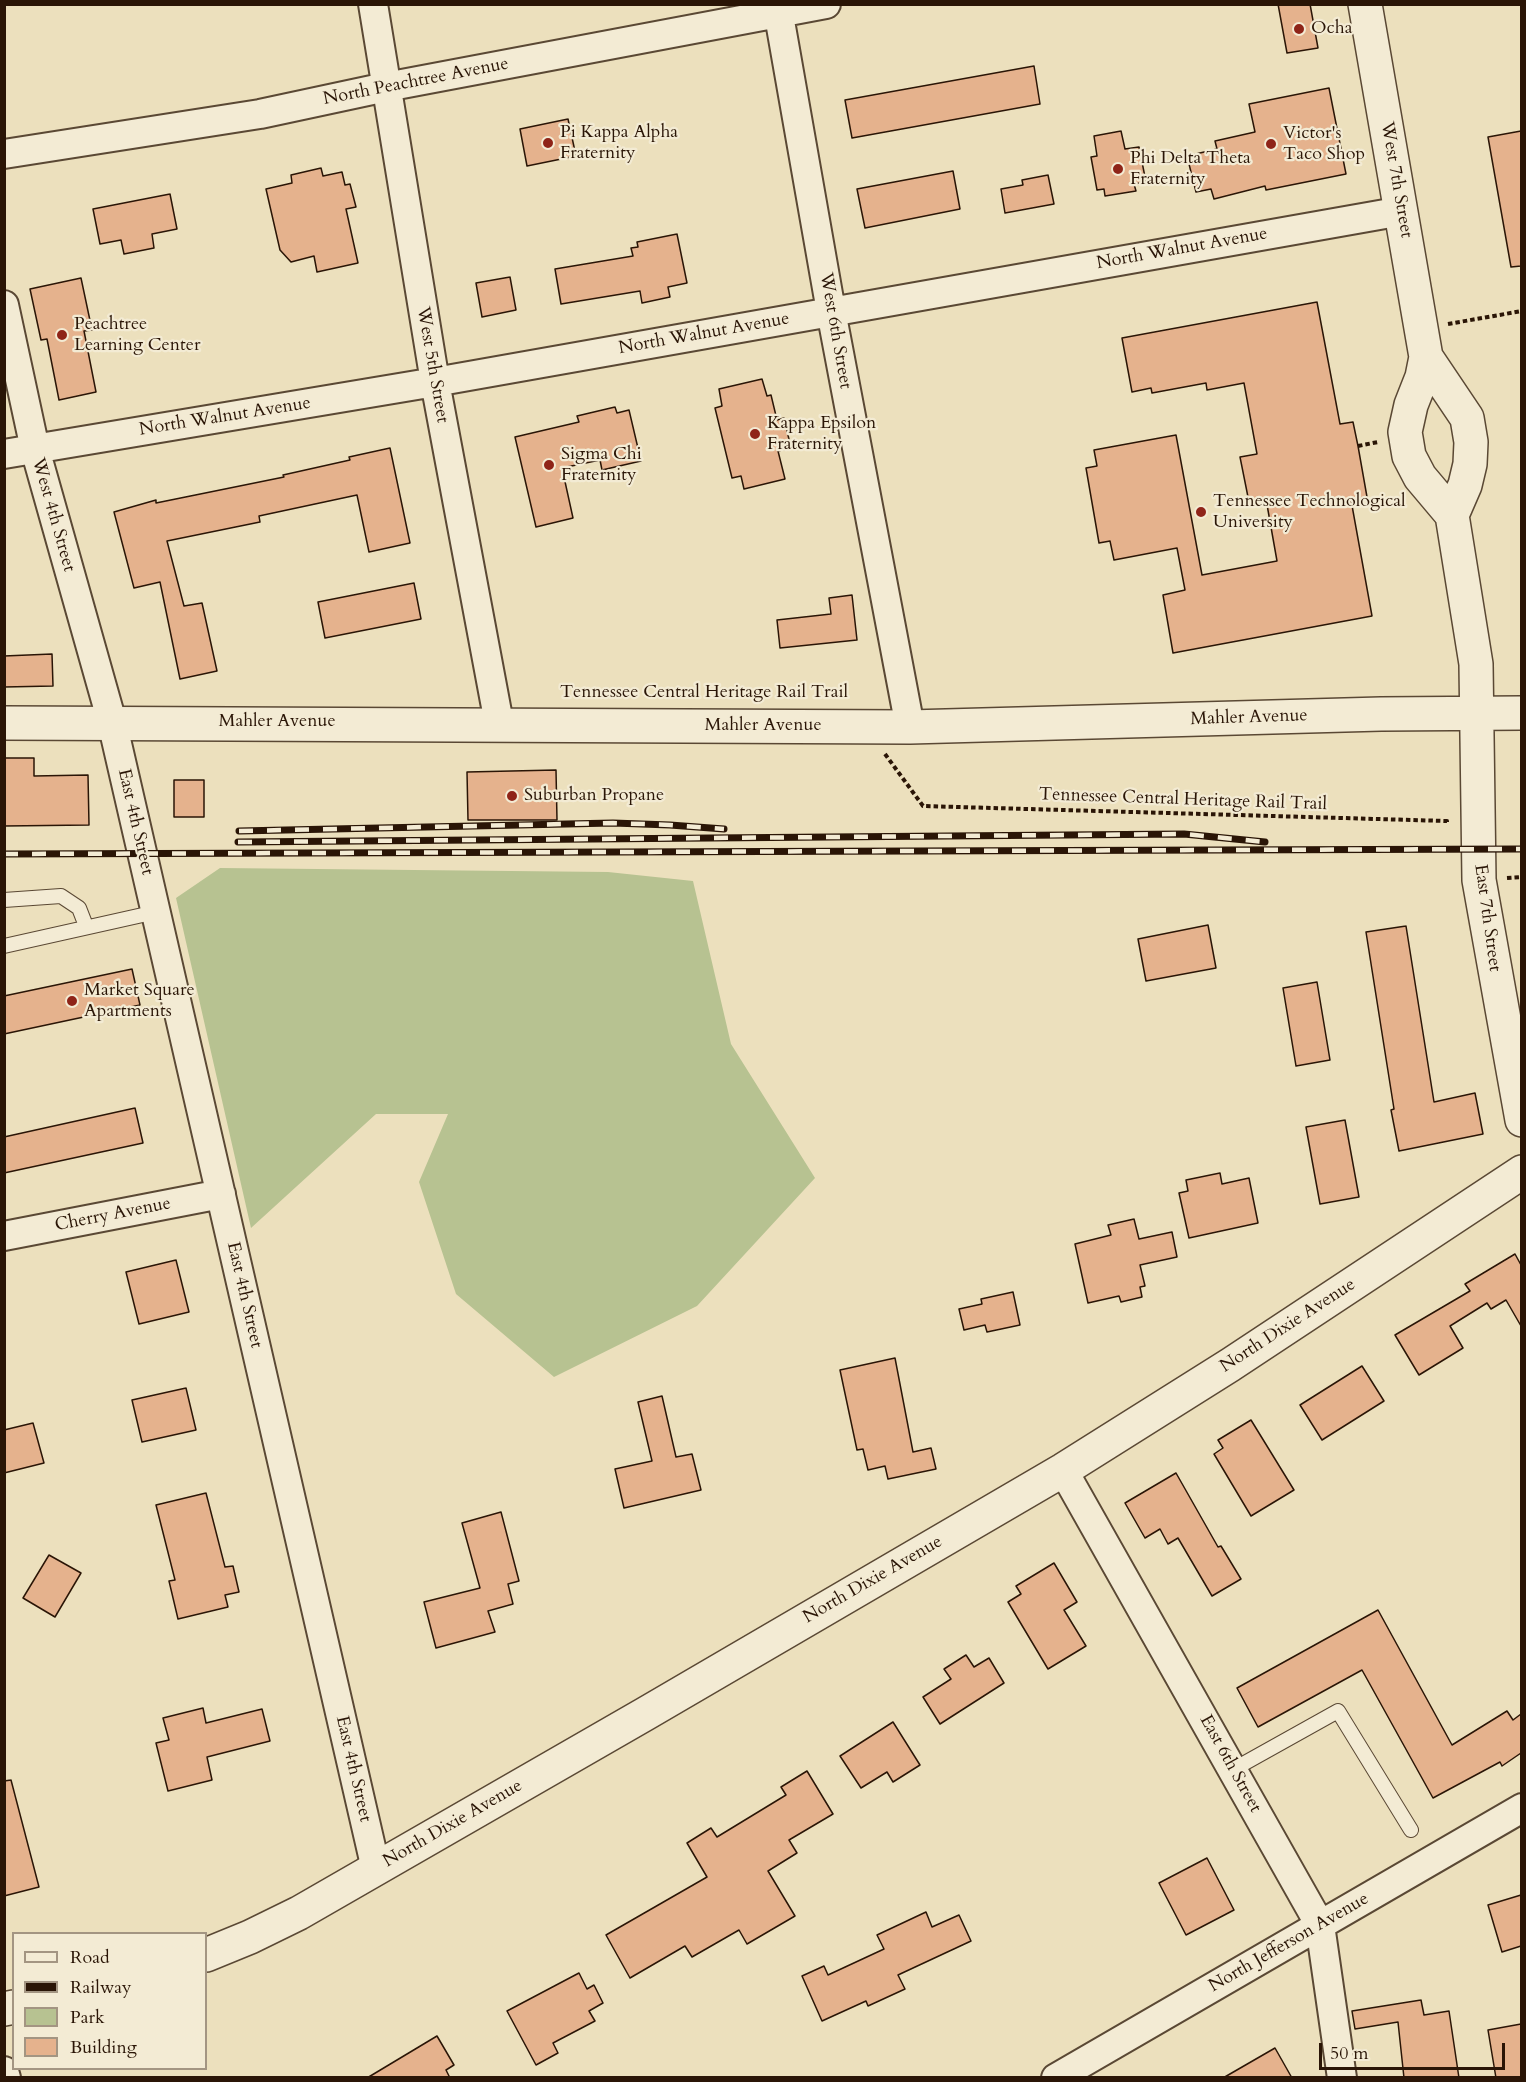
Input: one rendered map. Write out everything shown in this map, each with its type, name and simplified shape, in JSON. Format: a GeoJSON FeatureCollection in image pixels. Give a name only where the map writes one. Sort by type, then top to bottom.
{"type":"FeatureCollection","features":[{"type":"Feature","properties":{"kind":"street","name":"West 5th Street"},"geometry":{"type":"LineString","coordinates":[[373,4],[435,382],[499,723]]}},
{"type":"Feature","properties":{"kind":"street","name":"North Peachtree Avenue"},"geometry":{"type":"LineString","coordinates":[[4,154],[260,114],[778,8],[826,4]]}},
{"type":"Feature","properties":{"kind":"street","name":"West 7th Street"},"geometry":{"type":"LineString","coordinates":[[1365,4],[1426,357],[1405,432],[1409,456],[1420,477],[1452,515],[1465,485],[1472,442],[1467,418],[1426,357]]}},
{"type":"Feature","properties":{"kind":"street","name":"West 6th Street"},"geometry":{"type":"LineString","coordinates":[[778,8],[831,311],[910,727]]}},
{"type":"Feature","properties":{"kind":"street","name":"North Walnut Avenue"},"geometry":{"type":"LineString","coordinates":[[4,454],[435,382],[1402,211]]}},
{"type":"Feature","properties":{"kind":"street","name":"West 4th Street"},"geometry":{"type":"LineString","coordinates":[[4,305],[35,449],[112,722]]}},
{"type":"Feature","properties":{"kind":"street"},"geometry":{"type":"LineString","coordinates":[[1452,515],[1476,664],[1478,713]]}},
{"type":"Feature","properties":{"kind":"street","name":"Mahler Avenue"},"geometry":{"type":"LineString","coordinates":[[4,723],[499,723],[910,727],[1521,712]]}},
{"type":"Feature","properties":{"kind":"street","name":"East 7th Street"},"geometry":{"type":"LineString","coordinates":[[1478,713],[1479,880],[1521,1120]]}},
{"type":"Feature","properties":{"kind":"street","name":"East 4th Street"},"geometry":{"type":"LineString","coordinates":[[112,722],[376,1869]]}},
{"type":"Feature","properties":{"kind":"street","name":"North Dixie Avenue"},"geometry":{"type":"LineString","coordinates":[[207,1955],[250,1937],[298,1913],[376,1869],[1063,1470],[1239,1359],[1521,1172]]}},
{"type":"Feature","properties":{"kind":"street","name":"Cherry Avenue"},"geometry":{"type":"LineString","coordinates":[[4,1236],[221,1194]]}},
{"type":"Feature","properties":{"kind":"street","name":"East 6th Street"},"geometry":{"type":"LineString","coordinates":[[1063,1470],[1234,1769],[1320,1925],[1342,2078]]}},
{"type":"Feature","properties":{"kind":"street","name":"North Jefferson Avenue"},"geometry":{"type":"LineString","coordinates":[[1056,2078],[1521,1808]]}},
{"type":"Feature","properties":{"kind":"street"},"geometry":{"type":"LineString","coordinates":[[4,2071],[6,2078]]}},
{"type":"Feature","properties":{"kind":"lane"},"geometry":{"type":"LineString","coordinates":[[4,900],[62,896],[79,908],[87,926]]}},
{"type":"Feature","properties":{"kind":"lane"},"geometry":{"type":"LineString","coordinates":[[4,946],[156,912]]}},
{"type":"Feature","properties":{"kind":"lane"},"geometry":{"type":"LineString","coordinates":[[1234,1769],[1338,1712],[1411,1830]]}},
{"type":"Feature","properties":{"kind":"path"},"geometry":{"type":"LineString","coordinates":[[1446,324],[1521,311]]}},
{"type":"Feature","properties":{"kind":"path"},"geometry":{"type":"LineString","coordinates":[[1358,446],[1380,441]]}},
{"type":"Feature","properties":{"kind":"path","name":"Tennessee Central Heritage Rail Trail"},"geometry":{"type":"LineString","coordinates":[[876,727],[882,749],[923,806],[1447,821],[1447,830]]}},
{"type":"Feature","properties":{"kind":"path"},"geometry":{"type":"LineString","coordinates":[[1479,880],[1521,877]]}},
{"type":"Feature","properties":{"kind":"green space"},"geometry":{"type":"Polygon","coordinates":[[[220,868],[608,872],[693,881],[731,1044],[815,1178],[697,1306],[554,1377],[456,1294],[419,1182],[448,1114],[376,1114],[251,1228],[176,898],[220,868]]]}},
{"type":"Feature","properties":{"kind":"building","name":"Ocha"},"geometry":{"type":"Polygon","coordinates":[[[1278,4],[1310,4],[1318,48],[1287,53],[1278,4]]]}},
{"type":"Feature","properties":{"kind":"building"},"geometry":{"type":"Polygon","coordinates":[[[1034,66],[1040,104],[852,138],[845,100],[1034,66]]]}},
{"type":"Feature","properties":{"kind":"building"},"geometry":{"type":"Polygon","coordinates":[[[1329,88],[1346,174],[1266,190],[1265,186],[1214,199],[1211,189],[1196,192],[1187,156],[1217,149],[1215,141],[1255,132],[1249,104],[1329,88]]]}},
{"type":"Feature","properties":{"kind":"building","name":"Pi Kappa Alpha Fraternity"},"geometry":{"type":"Polygon","coordinates":[[[568,119],[576,156],[527,166],[520,129],[568,119]]]}},
{"type":"Feature","properties":{"kind":"building","name":"Phi Delta Theta Fraternity"},"geometry":{"type":"Polygon","coordinates":[[[1121,131],[1125,149],[1139,147],[1146,182],[1134,184],[1136,191],[1105,196],[1104,189],[1097,190],[1091,157],[1097,156],[1094,136],[1121,131]]]}},
{"type":"Feature","properties":{"kind":"building"},"geometry":{"type":"Polygon","coordinates":[[[1521,131],[1521,266],[1511,267],[1488,137],[1521,131]]]}},
{"type":"Feature","properties":{"kind":"building"},"geometry":{"type":"Polygon","coordinates":[[[321,168],[323,176],[342,172],[345,185],[350,184],[356,207],[346,209],[358,263],[317,272],[314,256],[291,262],[280,250],[266,189],[292,183],[291,175],[321,168]]]}},
{"type":"Feature","properties":{"kind":"building"},"geometry":{"type":"Polygon","coordinates":[[[953,171],[960,209],[865,228],[857,189],[953,171]]]}},
{"type":"Feature","properties":{"kind":"building"},"geometry":{"type":"Polygon","coordinates":[[[1048,175],[1054,204],[1005,213],[1001,189],[1023,185],[1022,180],[1048,175]]]}},
{"type":"Feature","properties":{"kind":"building"},"geometry":{"type":"Polygon","coordinates":[[[170,194],[177,229],[152,234],[154,248],[124,254],[121,240],[100,244],[93,209],[170,194]]]}},
{"type":"Feature","properties":{"kind":"building"},"geometry":{"type":"Polygon","coordinates":[[[677,234],[687,283],[668,287],[670,297],[642,303],[640,291],[561,304],[555,269],[633,256],[631,248],[638,247],[637,242],[677,234]]]}},
{"type":"Feature","properties":{"kind":"building"},"geometry":{"type":"Polygon","coordinates":[[[510,277],[516,310],[482,317],[476,283],[510,277]]]}},
{"type":"Feature","properties":{"kind":"building","name":"Peachtree Learning Center"},"geometry":{"type":"Polygon","coordinates":[[[81,278],[92,330],[84,331],[96,392],[59,400],[47,339],[41,340],[30,289],[81,278]]]}},
{"type":"Feature","properties":{"kind":"building"},"geometry":{"type":"Polygon","coordinates":[[[1317,302],[1340,424],[1353,422],[1367,497],[1351,500],[1372,616],[1173,653],[1163,595],[1185,590],[1177,548],[1114,560],[1110,541],[1099,543],[1086,468],[1097,466],[1094,450],[1176,435],[1202,575],[1277,561],[1266,499],[1249,502],[1240,457],[1257,454],[1244,383],[1207,390],[1206,383],[1152,393],[1151,388],[1132,392],[1122,338],[1317,302]]]}},
{"type":"Feature","properties":{"kind":"building","name":"Kappa Epsilon Fraternity"},"geometry":{"type":"Polygon","coordinates":[[[762,379],[767,396],[771,395],[777,420],[784,418],[791,448],[778,451],[785,479],[744,489],[741,476],[732,478],[715,408],[722,406],[719,389],[762,379]]]}},
{"type":"Feature","properties":{"kind":"building","name":"Sigma Chi Fraternity"},"geometry":{"type":"Polygon","coordinates":[[[615,407],[617,413],[629,410],[641,461],[602,470],[600,460],[562,468],[573,518],[536,527],[515,437],[579,422],[577,416],[615,407]]]}},
{"type":"Feature","properties":{"kind":"building"},"geometry":{"type":"Polygon","coordinates":[[[390,448],[410,543],[369,552],[357,495],[259,516],[260,522],[167,541],[184,606],[202,603],[217,671],[180,679],[160,582],[134,588],[114,512],[156,500],[156,503],[284,477],[283,475],[350,460],[349,457],[390,448]]]}},
{"type":"Feature","properties":{"kind":"building"},"geometry":{"type":"Polygon","coordinates":[[[414,583],[421,619],[325,638],[318,602],[414,583]]]}},
{"type":"Feature","properties":{"kind":"building"},"geometry":{"type":"Polygon","coordinates":[[[852,595],[857,640],[780,648],[777,620],[831,614],[829,598],[852,595]]]}},
{"type":"Feature","properties":{"kind":"building"},"geometry":{"type":"Polygon","coordinates":[[[52,654],[53,686],[4,687],[4,656],[52,654]]]}},
{"type":"Feature","properties":{"kind":"building"},"geometry":{"type":"Polygon","coordinates":[[[4,758],[34,758],[34,776],[88,775],[89,825],[4,826],[4,758]]]}},
{"type":"Feature","properties":{"kind":"building","name":"Suburban Propane"},"geometry":{"type":"Polygon","coordinates":[[[556,770],[557,820],[468,820],[467,772],[556,770]]]}},
{"type":"Feature","properties":{"kind":"building"},"geometry":{"type":"Polygon","coordinates":[[[174,780],[204,780],[204,817],[174,817],[174,780]]]}},
{"type":"Feature","properties":{"kind":"building"},"geometry":{"type":"Polygon","coordinates":[[[1208,925],[1216,968],[1146,981],[1138,939],[1208,925]]]}},
{"type":"Feature","properties":{"kind":"building"},"geometry":{"type":"Polygon","coordinates":[[[1406,926],[1434,1102],[1475,1093],[1483,1134],[1399,1151],[1391,1110],[1394,1109],[1366,932],[1406,926]]]}},
{"type":"Feature","properties":{"kind":"building","name":"Market Square Apartments"},"geometry":{"type":"Polygon","coordinates":[[[132,969],[140,1005],[4,1034],[4,996],[132,969]]]}},
{"type":"Feature","properties":{"kind":"building"},"geometry":{"type":"Polygon","coordinates":[[[1317,982],[1330,1060],[1296,1066],[1283,988],[1317,982]]]}},
{"type":"Feature","properties":{"kind":"building"},"geometry":{"type":"Polygon","coordinates":[[[135,1108],[143,1143],[4,1173],[4,1137],[135,1108]]]}},
{"type":"Feature","properties":{"kind":"building"},"geometry":{"type":"Polygon","coordinates":[[[1345,1120],[1359,1197],[1320,1204],[1306,1127],[1345,1120]]]}},
{"type":"Feature","properties":{"kind":"building"},"geometry":{"type":"Polygon","coordinates":[[[1220,1173],[1222,1184],[1249,1178],[1258,1223],[1189,1238],[1179,1193],[1188,1191],[1186,1180],[1220,1173]]]}},
{"type":"Feature","properties":{"kind":"building"},"geometry":{"type":"Polygon","coordinates":[[[1134,1219],[1139,1239],[1172,1232],[1177,1257],[1140,1265],[1145,1286],[1140,1287],[1142,1297],[1121,1302],[1119,1296],[1088,1303],[1075,1244],[1111,1235],[1108,1225],[1134,1219]]]}},
{"type":"Feature","properties":{"kind":"building"},"geometry":{"type":"Polygon","coordinates":[[[1515,1254],[1521,1265],[1521,1326],[1506,1300],[1491,1309],[1487,1303],[1450,1326],[1463,1348],[1419,1375],[1395,1335],[1470,1291],[1465,1284],[1515,1254]]]}},
{"type":"Feature","properties":{"kind":"building"},"geometry":{"type":"Polygon","coordinates":[[[176,1260],[189,1312],[139,1324],[126,1272],[176,1260]]]}},
{"type":"Feature","properties":{"kind":"building"},"geometry":{"type":"Polygon","coordinates":[[[1013,1292],[1020,1325],[987,1332],[985,1325],[964,1330],[959,1309],[982,1304],[981,1299],[1013,1292]]]}},
{"type":"Feature","properties":{"kind":"building"},"geometry":{"type":"Polygon","coordinates":[[[895,1358],[913,1452],[931,1448],[936,1469],[888,1479],[885,1466],[868,1470],[863,1449],[857,1450],[840,1370],[895,1358]]]}},
{"type":"Feature","properties":{"kind":"building"},"geometry":{"type":"Polygon","coordinates":[[[1362,1366],[1384,1401],[1322,1440],[1300,1405],[1362,1366]]]}},
{"type":"Feature","properties":{"kind":"building"},"geometry":{"type":"Polygon","coordinates":[[[186,1388],[196,1430],[142,1442],[132,1400],[186,1388]]]}},
{"type":"Feature","properties":{"kind":"building"},"geometry":{"type":"Polygon","coordinates":[[[662,1396],[676,1457],[692,1454],[701,1490],[624,1508],[615,1469],[652,1461],[638,1402],[662,1396]]]}},
{"type":"Feature","properties":{"kind":"building"},"geometry":{"type":"Polygon","coordinates":[[[1251,1420],[1294,1490],[1251,1516],[1214,1454],[1223,1448],[1218,1440],[1251,1420]]]}},
{"type":"Feature","properties":{"kind":"building"},"geometry":{"type":"Polygon","coordinates":[[[33,1423],[44,1463],[4,1473],[4,1430],[33,1423]]]}},
{"type":"Feature","properties":{"kind":"building"},"geometry":{"type":"Polygon","coordinates":[[[1176,1473],[1218,1547],[1221,1546],[1241,1579],[1212,1596],[1178,1538],[1168,1544],[1160,1529],[1145,1538],[1125,1503],[1176,1473]]]}},
{"type":"Feature","properties":{"kind":"building"},"geometry":{"type":"Polygon","coordinates":[[[206,1493],[225,1567],[233,1566],[239,1592],[225,1595],[228,1607],[178,1619],[169,1581],[175,1580],[156,1505],[206,1493]]]}},
{"type":"Feature","properties":{"kind":"building"},"geometry":{"type":"Polygon","coordinates":[[[501,1512],[519,1581],[508,1584],[513,1604],[488,1611],[495,1632],[436,1648],[424,1602],[480,1588],[462,1523],[501,1512]]]}},
{"type":"Feature","properties":{"kind":"building"},"geometry":{"type":"Polygon","coordinates":[[[49,1555],[81,1573],[55,1617],[23,1598],[49,1555]]]}},
{"type":"Feature","properties":{"kind":"building"},"geometry":{"type":"Polygon","coordinates":[[[1054,1563],[1077,1602],[1064,1610],[1086,1646],[1048,1669],[1008,1602],[1021,1594],[1016,1586],[1054,1563]]]}},
{"type":"Feature","properties":{"kind":"building"},"geometry":{"type":"Polygon","coordinates":[[[1378,1610],[1452,1745],[1507,1711],[1513,1720],[1521,1714],[1521,1753],[1502,1766],[1500,1762],[1433,1798],[1362,1670],[1258,1727],[1237,1688],[1378,1610]]]}},
{"type":"Feature","properties":{"kind":"building"},"geometry":{"type":"Polygon","coordinates":[[[966,1655],[974,1667],[989,1658],[1004,1683],[940,1724],[923,1697],[951,1679],[944,1669],[966,1655]]]}},
{"type":"Feature","properties":{"kind":"building"},"geometry":{"type":"Polygon","coordinates":[[[203,1708],[206,1723],[262,1709],[270,1741],[207,1757],[212,1780],[168,1791],[156,1743],[169,1740],[163,1718],[203,1708]]]}},
{"type":"Feature","properties":{"kind":"building"},"geometry":{"type":"Polygon","coordinates":[[[893,1722],[920,1765],[893,1782],[887,1772],[861,1788],[840,1756],[893,1722]]]}},
{"type":"Feature","properties":{"kind":"building"},"geometry":{"type":"Polygon","coordinates":[[[807,1771],[833,1814],[789,1840],[797,1853],[768,1871],[795,1916],[747,1944],[739,1930],[692,1957],[685,1946],[630,1978],[606,1935],[707,1877],[687,1843],[711,1828],[717,1837],[786,1795],[781,1787],[807,1771]]]}},
{"type":"Feature","properties":{"kind":"building"},"geometry":{"type":"Polygon","coordinates":[[[11,1780],[39,1887],[4,1896],[4,1781],[11,1780]]]}},
{"type":"Feature","properties":{"kind":"building"},"geometry":{"type":"Polygon","coordinates":[[[1207,1858],[1234,1910],[1186,1935],[1159,1883],[1207,1858]]]}},
{"type":"Feature","properties":{"kind":"building"},"geometry":{"type":"Polygon","coordinates":[[[1521,1895],[1521,1946],[1502,1952],[1488,1905],[1521,1895]]]}},
{"type":"Feature","properties":{"kind":"building"},"geometry":{"type":"Polygon","coordinates":[[[926,1912],[932,1927],[959,1915],[971,1941],[898,1975],[905,1989],[868,2006],[866,2001],[822,2021],[802,1976],[824,1966],[828,1975],[884,1949],[877,1935],[926,1912]]]}},
{"type":"Feature","properties":{"kind":"building"},"geometry":{"type":"Polygon","coordinates":[[[579,1973],[587,1989],[594,1985],[603,2003],[589,2011],[595,2021],[553,2043],[558,2053],[536,2065],[507,2011],[579,1973]]]}},
{"type":"Feature","properties":{"kind":"building"},"geometry":{"type":"Polygon","coordinates":[[[1421,2000],[1424,2015],[1449,2011],[1459,2078],[1404,2078],[1398,2022],[1355,2029],[1352,2011],[1421,2000]]]}},
{"type":"Feature","properties":{"kind":"building"},"geometry":{"type":"Polygon","coordinates":[[[1521,2024],[1521,2078],[1496,2078],[1488,2030],[1521,2024]]]}},
{"type":"Feature","properties":{"kind":"building"},"geometry":{"type":"Polygon","coordinates":[[[437,2036],[454,2065],[446,2070],[450,2078],[367,2078],[437,2036]]]}},
{"type":"Feature","properties":{"kind":"building"},"geometry":{"type":"Polygon","coordinates":[[[1275,2048],[1292,2078],[1223,2078],[1275,2048]]]}},
{"type":"Feature","properties":{"kind":"railway"},"geometry":{"type":"LineString","coordinates":[[239,831],[613,823],[724,829]]}},
{"type":"Feature","properties":{"kind":"railway"},"geometry":{"type":"LineString","coordinates":[[238,842],[1184,834],[1265,842]]}},
{"type":"Feature","properties":{"kind":"railway"},"geometry":{"type":"LineString","coordinates":[[4,854],[1522,849]]}},
{"type":"Feature","properties":{"kind":"place","name":"Ocha"},"geometry":{"type":"Point","coordinates":[1299,29]}},
{"type":"Feature","properties":{"kind":"place","name":"Pi Kappa Alpha Fraternity"},"geometry":{"type":"Point","coordinates":[548,143]}},
{"type":"Feature","properties":{"kind":"place","name":"Victor's Taco Shop"},"geometry":{"type":"Point","coordinates":[1271,144]}},
{"type":"Feature","properties":{"kind":"place","name":"Phi Delta Theta Fraternity"},"geometry":{"type":"Point","coordinates":[1118,169]}},
{"type":"Feature","properties":{"kind":"place","name":"Peachtree Learning Center"},"geometry":{"type":"Point","coordinates":[62,335]}},
{"type":"Feature","properties":{"kind":"place","name":"Kappa Epsilon Fraternity"},"geometry":{"type":"Point","coordinates":[755,434]}},
{"type":"Feature","properties":{"kind":"place","name":"Sigma Chi Fraternity"},"geometry":{"type":"Point","coordinates":[549,465]}},
{"type":"Feature","properties":{"kind":"place","name":"Tennessee Technological University"},"geometry":{"type":"Point","coordinates":[1201,512]}},
{"type":"Feature","properties":{"kind":"place","name":"Suburban Propane"},"geometry":{"type":"Point","coordinates":[512,796]}},
{"type":"Feature","properties":{"kind":"place","name":"Market Square Apartments"},"geometry":{"type":"Point","coordinates":[72,1001]}}]}
